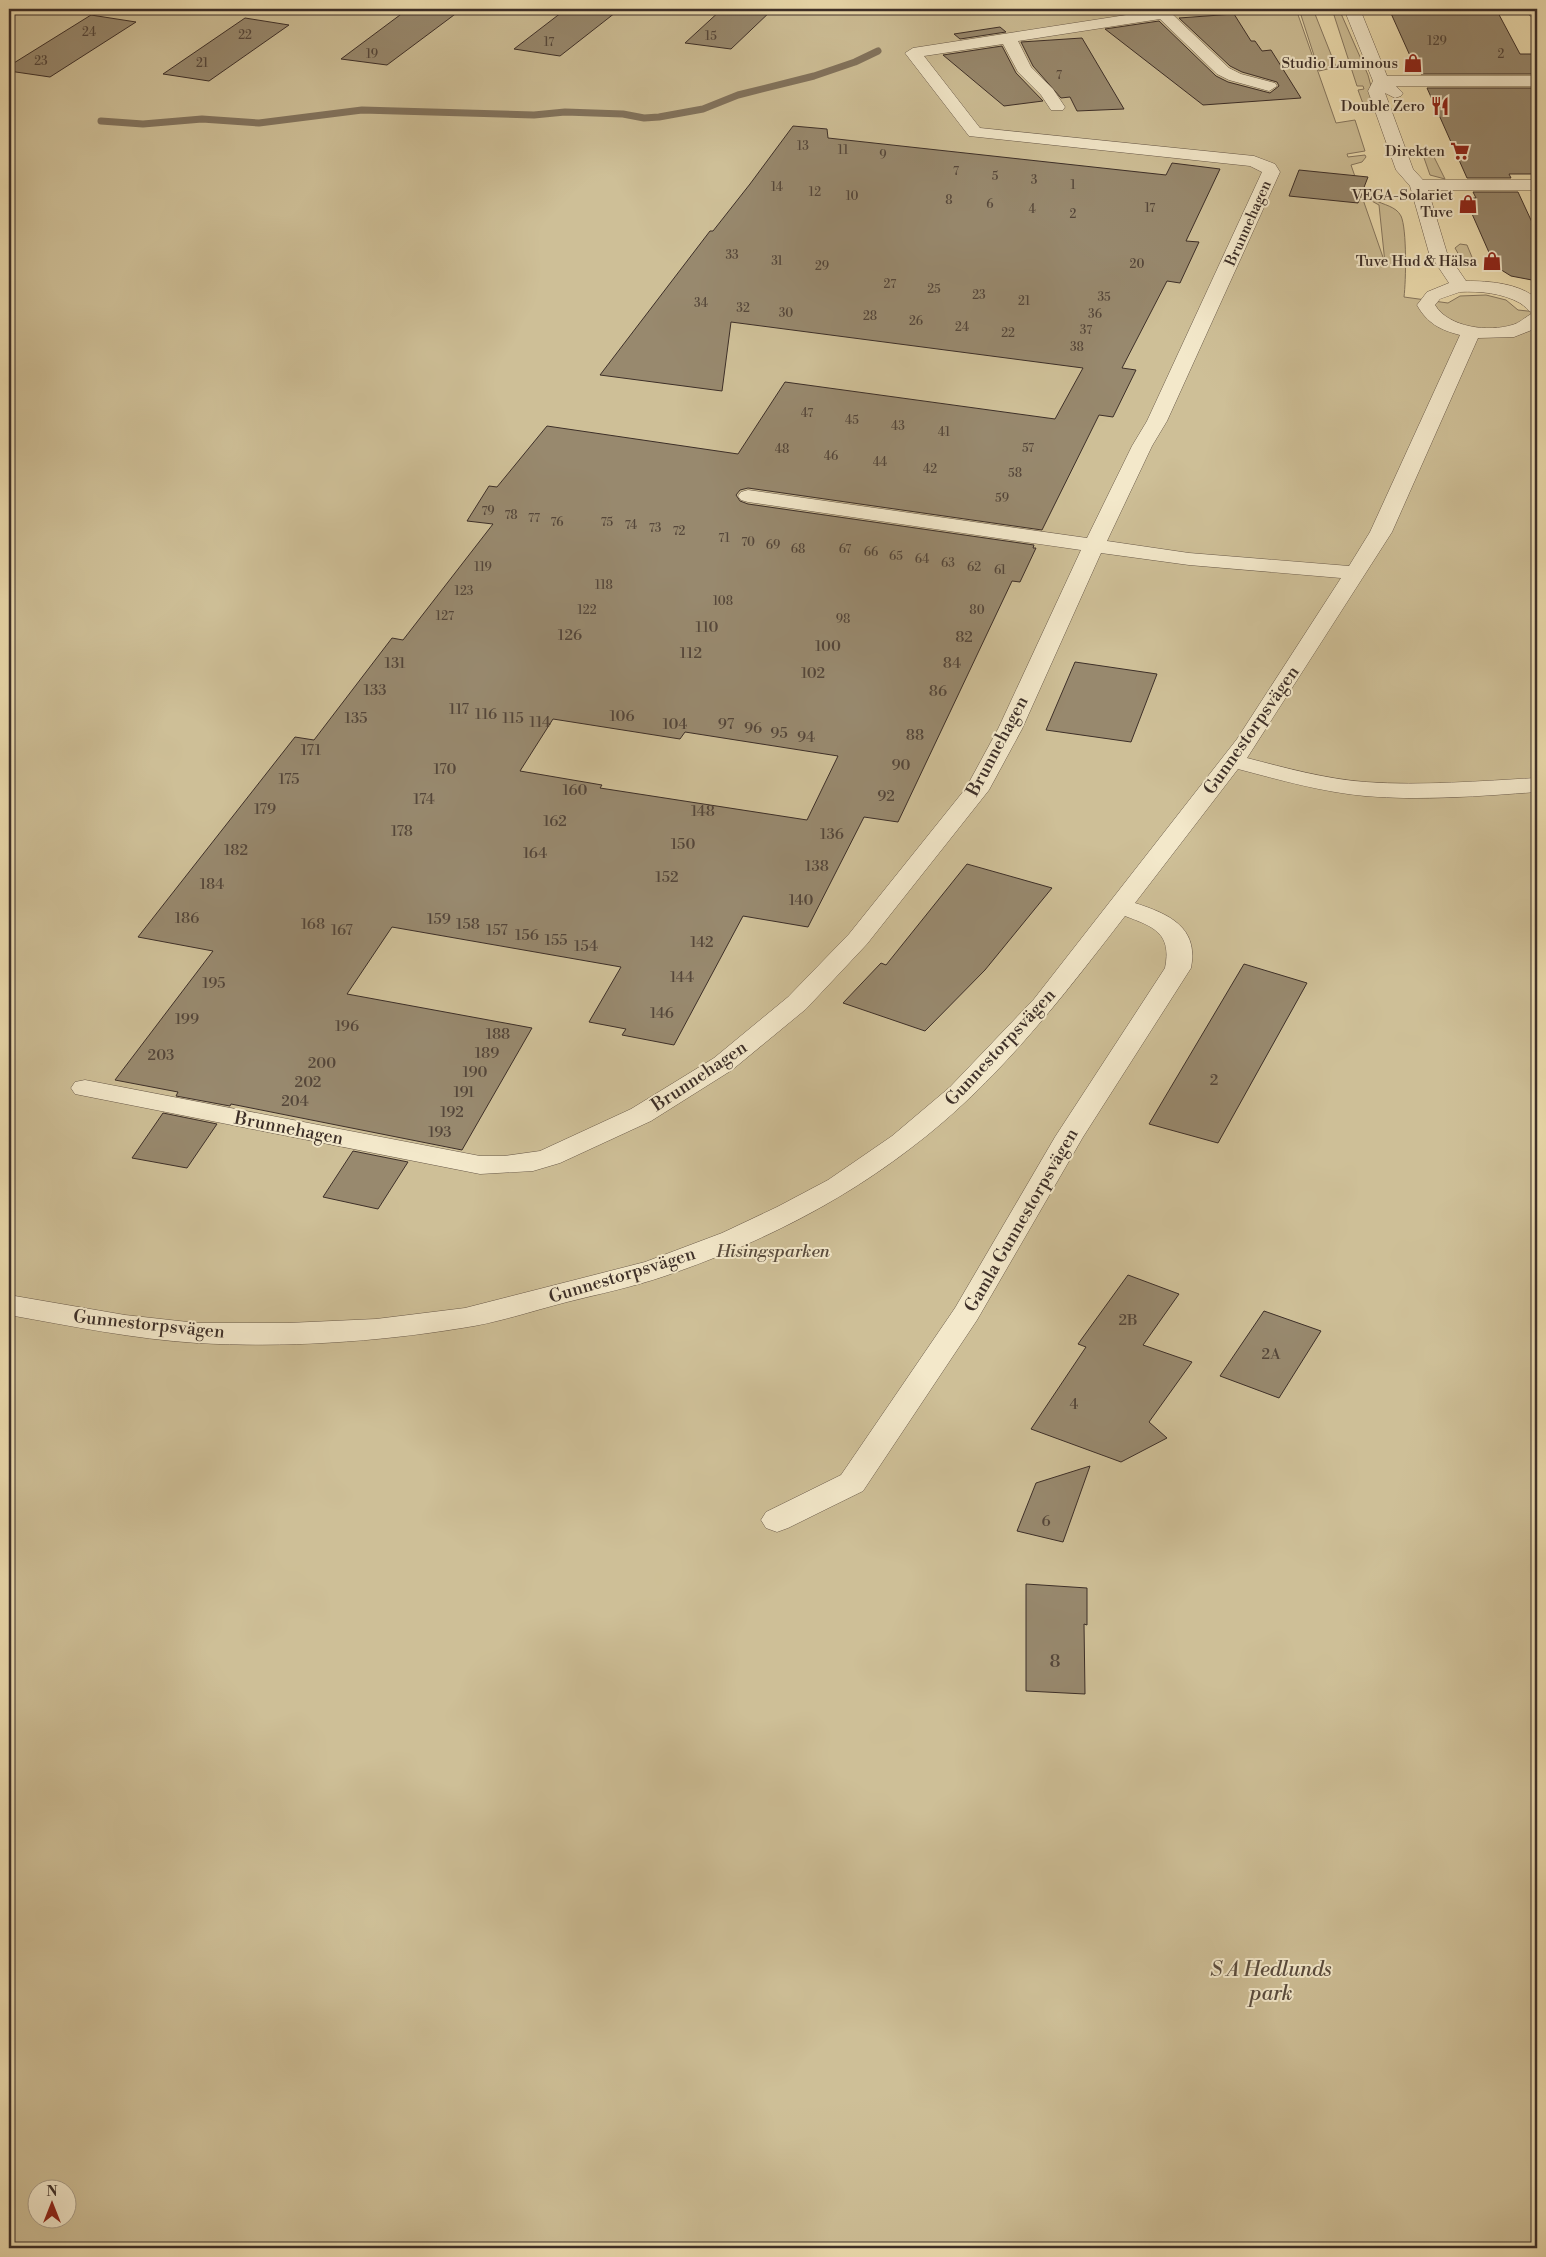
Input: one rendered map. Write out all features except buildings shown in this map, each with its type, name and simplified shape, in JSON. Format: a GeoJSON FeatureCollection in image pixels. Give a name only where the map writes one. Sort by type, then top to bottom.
{"type":"FeatureCollection","features":[{"type":"Feature","properties":{"kind":"street"},"geometry":{"type":"LineString","coordinates":[[1352,9],[1381,81],[1394,92],[1400,107]]}},
{"type":"Feature","properties":{"kind":"street"},"geometry":{"type":"LineString","coordinates":[[1530,9],[1537,14]]}},
{"type":"Feature","properties":{"kind":"street"},"geometry":{"type":"LineString","coordinates":[[1057,107],[1047,92],[1024,69],[1008,38],[1161,12],[1223,70],[1234,77],[1269,86]]}},
{"type":"Feature","properties":{"kind":"street","name":"Brunnehagen"},"geometry":{"type":"LineString","coordinates":[[85,1088],[480,1165],[513,1164],[550,1157],[641,1115],[723,1064],[797,1003],[858,939],[977,790],[1010,729],[1064,607],[1142,446],[1157,421],[1271,172],[1254,161],[975,132],[913,53],[1008,38]]}},
{"type":"Feature","properties":{"kind":"street"},"geometry":{"type":"LineString","coordinates":[[1381,81],[1537,81]]}},
{"type":"Feature","properties":{"kind":"street"},"geometry":{"type":"LineString","coordinates":[[1381,81],[1376,91],[1405,170],[1418,185],[1438,253],[1462,287]]}},
{"type":"Feature","properties":{"kind":"street"},"geometry":{"type":"LineString","coordinates":[[1418,185],[1423,171],[1420,162]]}},
{"type":"Feature","properties":{"kind":"street"},"geometry":{"type":"LineString","coordinates":[[1418,185],[1537,184]]}},
{"type":"Feature","properties":{"kind":"street"},"geometry":{"type":"LineString","coordinates":[[1462,287],[1503,290],[1523,297],[1537,310],[1530,325],[1514,331],[1491,333],[1471,332],[1437,320],[1426,305],[1428,300],[1438,292],[1462,287]]}},
{"type":"Feature","properties":{"kind":"street","name":"Gunnestorpsvägen"},"geometry":{"type":"LineString","coordinates":[[9,1305],[124,1325],[197,1333],[288,1333],[376,1329],[465,1318],[653,1270],[732,1240],[787,1214],[838,1186],[902,1142],[960,1093],[1030,1018],[1121,906],[1232,761],[1350,583],[1381,532],[1471,332]]}},
{"type":"Feature","properties":{"kind":"street"},"geometry":{"type":"LineString","coordinates":[[748,496],[1216,563],[1250,574],[1350,583]]}},
{"type":"Feature","properties":{"kind":"street"},"geometry":{"type":"LineString","coordinates":[[1232,761],[1293,777],[1365,789],[1452,791],[1537,785]]}},
{"type":"Feature","properties":{"kind":"street","name":"Gamla Gunnestorpsvägen"},"geometry":{"type":"LineString","coordinates":[[777,1520],[852,1483],[967,1313],[1069,1137],[1178,968],[1183,954],[1180,941],[1171,929],[1143,914],[1121,906]]}},
{"type":"Feature","properties":{"kind":"green space","name":"Hisingsparken"},"geometry":{"type":"Polygon","coordinates":[[[9,9],[1296,9],[1336,123],[1355,120],[1365,151],[1347,154],[1348,157],[1365,155],[1366,157],[1362,162],[1351,165],[1385,263],[1379,205],[1368,199],[1371,193],[1375,200],[1393,208],[1401,216],[1406,268],[1404,297],[1448,303],[1460,296],[1486,295],[1506,300],[1518,310],[1537,312],[1537,2248],[9,2248],[9,9]]]}},
{"type":"Feature","properties":{"kind":"green space"},"geometry":{"type":"Polygon","coordinates":[[[1299,9],[1313,9],[1336,67],[1319,71],[1299,9]]]}},
{"type":"Feature","properties":{"kind":"green space"},"geometry":{"type":"Polygon","coordinates":[[[1332,9],[1339,9],[1368,75],[1378,112],[1366,112],[1358,90],[1364,89],[1363,86],[1357,86],[1332,9]]]}},
{"type":"Feature","properties":{"kind":"green space"},"geometry":{"type":"Polygon","coordinates":[[[1423,155],[1433,155],[1445,179],[1430,175],[1423,155]]]}},
{"type":"Feature","properties":{"kind":"green space"},"geometry":{"type":"Polygon","coordinates":[[[1460,244],[1467,245],[1474,262],[1464,264],[1455,248],[1460,244]]]}},
{"type":"Feature","properties":{"kind":"waterway"},"geometry":{"type":"LineString","coordinates":[[101,121],[143,124],[202,119],[259,123],[362,110],[534,115],[565,112],[623,114],[644,118],[659,117],[703,109],[738,95],[814,76],[855,62],[878,51]]}},
{"type":"Feature","properties":{"kind":"place","name":"Studio Luminous"},"geometry":{"type":"Point","coordinates":[1413,63]}},
{"type":"Feature","properties":{"kind":"place","name":"Double Zero"},"geometry":{"type":"Point","coordinates":[1440,106]}},
{"type":"Feature","properties":{"kind":"place","name":"Direkten"},"geometry":{"type":"Point","coordinates":[1460,151]}},
{"type":"Feature","properties":{"kind":"place","name":"VEGA-Solariet Tuve"},"geometry":{"type":"Point","coordinates":[1468,204]}},
{"type":"Feature","properties":{"kind":"place","name":"Tuve Hud & Hälsa"},"geometry":{"type":"Point","coordinates":[1492,261]}},
{"type":"Feature","properties":{"kind":"park label","name":"S A Hedlunds park"},"geometry":{"type":"Point","coordinates":[1271,1981]}}]}
